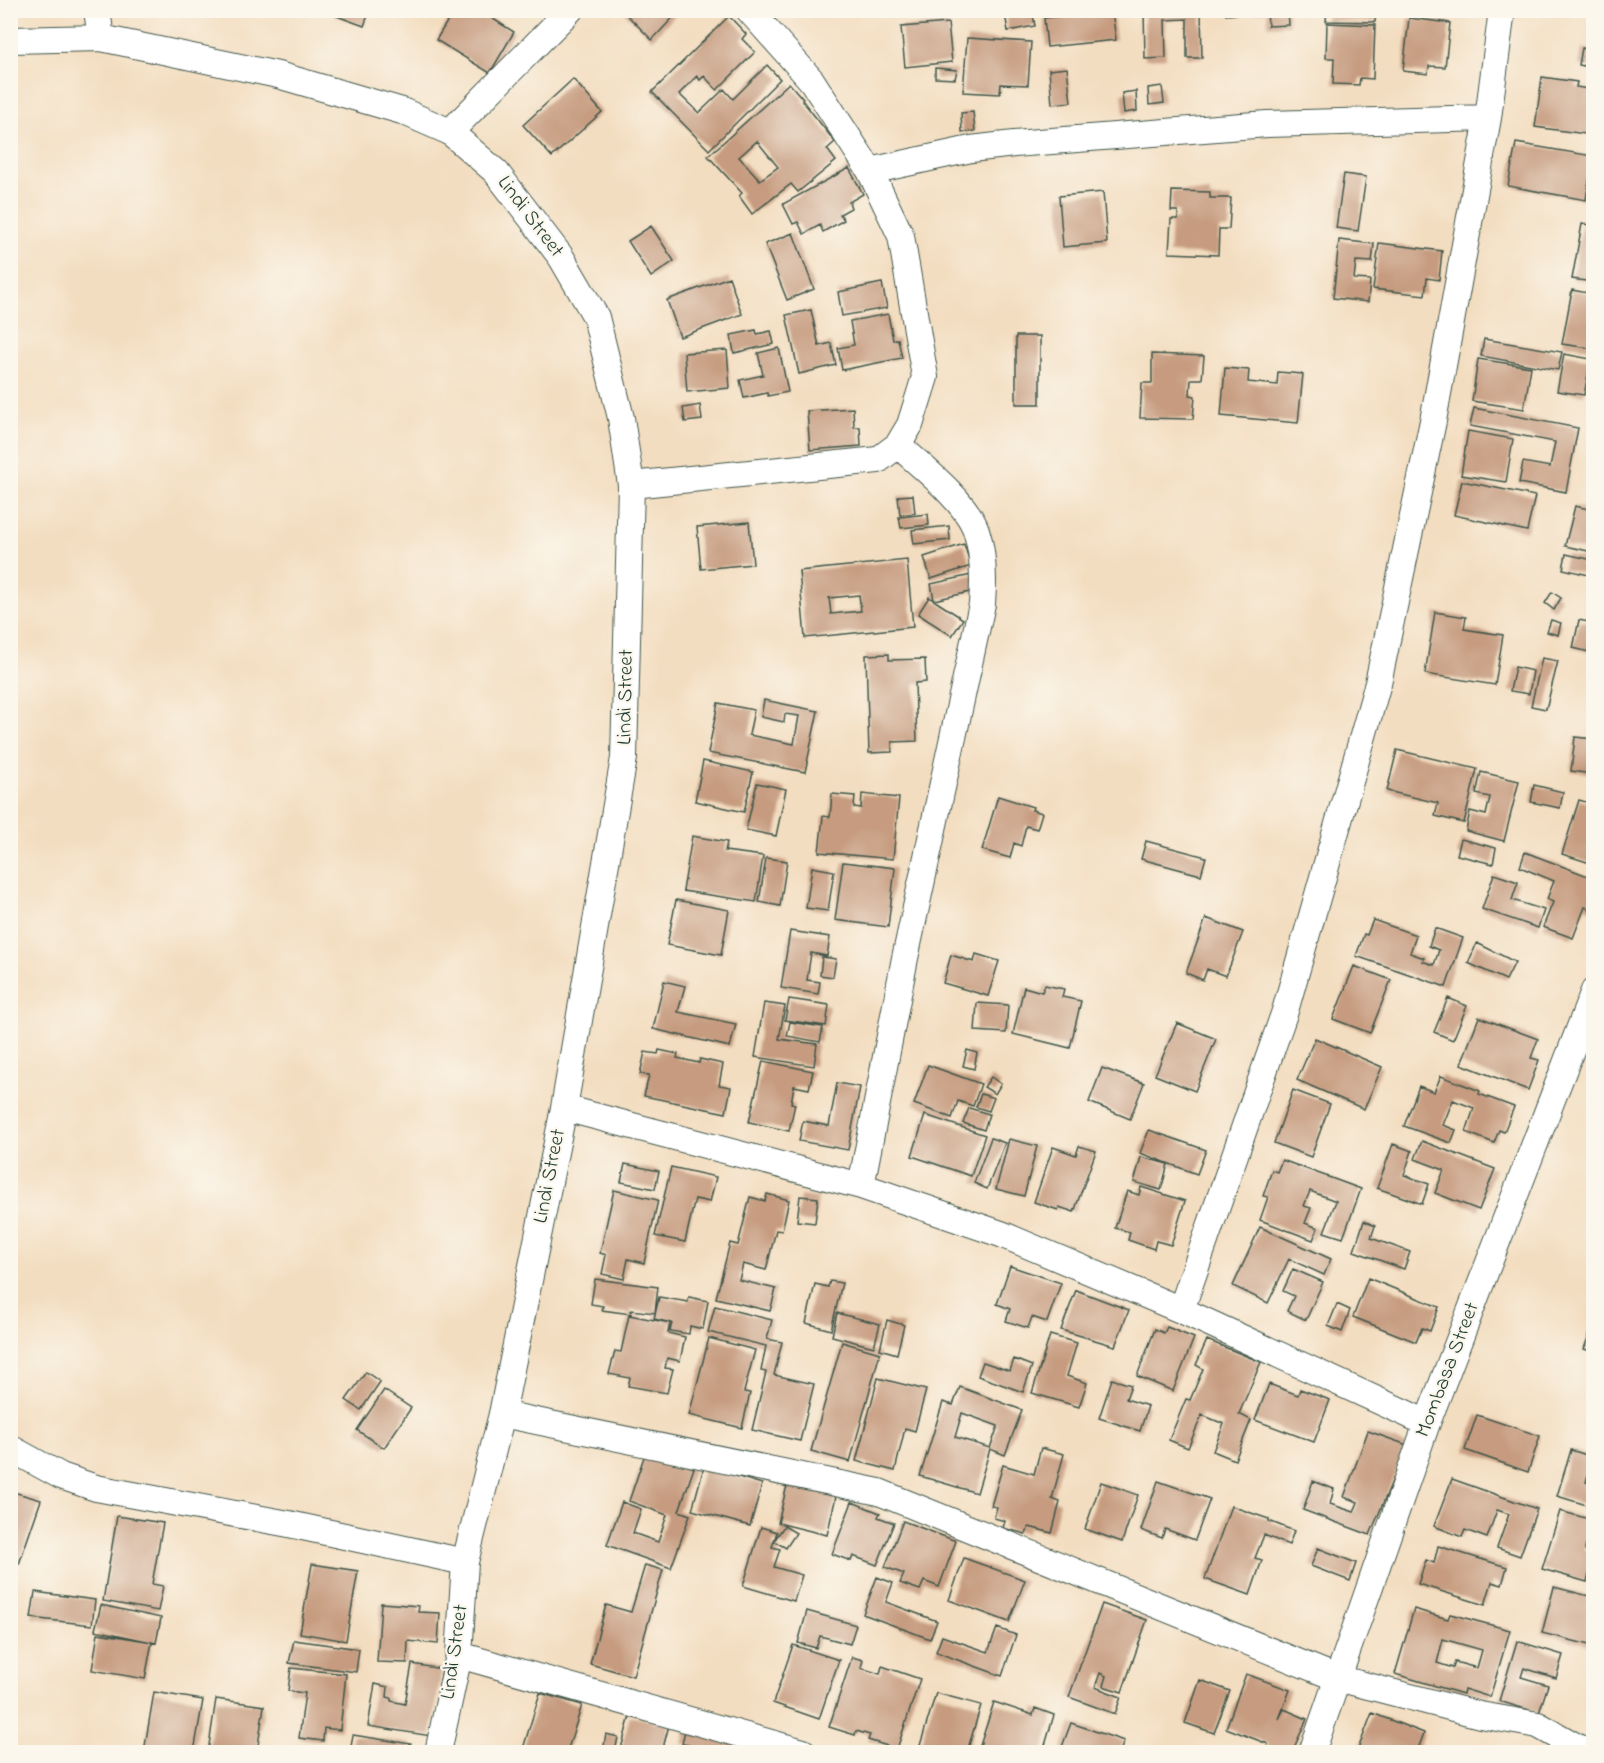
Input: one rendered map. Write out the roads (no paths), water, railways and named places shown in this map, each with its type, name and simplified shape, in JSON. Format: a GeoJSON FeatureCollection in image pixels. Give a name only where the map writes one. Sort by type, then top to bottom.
{"type":"FeatureCollection","features":[{"type":"Feature","properties":{"kind":"street"},"geometry":{"type":"LineString","coordinates":[[96,10],[101,38]]}},
{"type":"Feature","properties":{"kind":"street"},"geometry":{"type":"LineString","coordinates":[[450,132],[570,10]]}},
{"type":"Feature","properties":{"kind":"street"},"geometry":{"type":"LineString","coordinates":[[631,485],[878,460],[898,445],[910,425],[925,377],[901,236],[870,171],[812,81],[748,10]]}},
{"type":"Feature","properties":{"kind":"street"},"geometry":{"type":"LineString","coordinates":[[1181,1310],[1285,1011],[1378,683],[1433,422],[1488,118],[1502,10]]}},
{"type":"Feature","properties":{"kind":"street","name":"Lindi Street"},"geometry":{"type":"LineString","coordinates":[[10,40],[101,38],[278,75],[402,111],[450,132],[496,172],[561,257],[596,317],[621,418],[631,485],[624,758],[564,1108],[502,1414],[465,1562],[459,1655],[438,1752]]}},
{"type":"Feature","properties":{"kind":"street"},"geometry":{"type":"LineString","coordinates":[[870,171],[971,149],[1014,144],[1267,124],[1488,118]]}},
{"type":"Feature","properties":{"kind":"street"},"geometry":{"type":"LineString","coordinates":[[861,1186],[904,958],[982,604],[984,571],[976,529],[957,501],[898,445]]}},
{"type":"Feature","properties":{"kind":"street","name":"Mombasa Street"},"geometry":{"type":"LineString","coordinates":[[1312,1752],[1427,1423],[1593,995]]}},
{"type":"Feature","properties":{"kind":"street"},"geometry":{"type":"LineString","coordinates":[[564,1108],[861,1186],[1000,1234],[1181,1310],[1427,1423]]}},
{"type":"Feature","properties":{"kind":"street"},"geometry":{"type":"LineString","coordinates":[[502,1414],[879,1492],[1337,1678],[1480,1715],[1538,1725],[1586,1752]]}},
{"type":"Feature","properties":{"kind":"street"},"geometry":{"type":"LineString","coordinates":[[10,1448],[61,1476],[96,1488],[288,1524],[465,1562]]}},
{"type":"Feature","properties":{"kind":"street"},"geometry":{"type":"LineString","coordinates":[[459,1655],[802,1752]]}}]}
